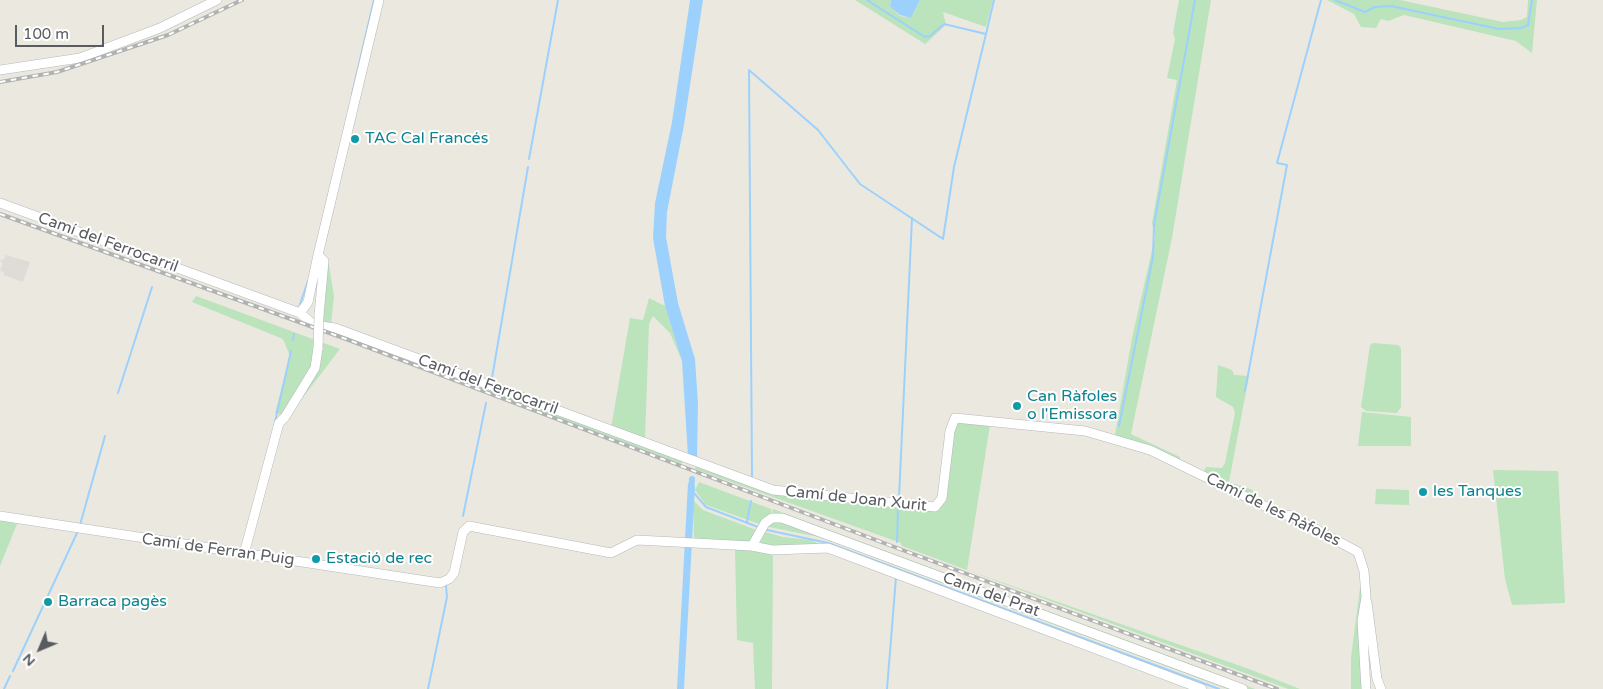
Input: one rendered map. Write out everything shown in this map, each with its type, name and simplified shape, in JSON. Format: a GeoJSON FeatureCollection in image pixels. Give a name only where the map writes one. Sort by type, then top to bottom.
{"type":"FeatureCollection","features":[{"type":"Feature","properties":{"kind":"street"},"geometry":{"type":"LineString","coordinates":[[0,70],[80,58],[160,28],[217,0]]}},
{"type":"Feature","properties":{"kind":"street"},"geometry":{"type":"LineString","coordinates":[[300,313],[308,302],[379,0]]}},
{"type":"Feature","properties":{"kind":"street","name":"Camí del Ferrocarril"},"geometry":{"type":"LineString","coordinates":[[0,203],[300,313],[314,325],[335,328],[678,455]]}},
{"type":"Feature","properties":{"kind":"street"},"geometry":{"type":"LineString","coordinates":[[244,554],[279,423],[285,417],[315,368],[324,261],[318,255]]}},
{"type":"Feature","properties":{"kind":"street","name":"Camí de Joan Xurit"},"geometry":{"type":"LineString","coordinates":[[678,455],[773,490],[935,507],[942,498],[950,431],[955,418],[1085,431]]}},
{"type":"Feature","properties":{"kind":"street","name":"Camí de les Ràfoles"},"geometry":{"type":"LineString","coordinates":[[1085,431],[1150,450],[1281,514],[1291,516],[1358,552],[1364,571],[1366,597],[1362,621],[1366,689]]}},
{"type":"Feature","properties":{"kind":"street","name":"Camí de Ferran Puig"},"geometry":{"type":"LineString","coordinates":[[0,516],[440,583],[449,579],[454,572],[464,532],[469,526],[611,553],[637,540],[752,546],[772,550],[828,548],[1202,689]]}},
{"type":"Feature","properties":{"kind":"street","name":"Camí del Prat"},"geometry":{"type":"LineString","coordinates":[[752,546],[765,523],[772,518],[782,518],[1243,689]]}},
{"type":"Feature","properties":{"kind":"street"},"geometry":{"type":"LineString","coordinates":[[1366,597],[1377,679],[1381,689]]}},
{"type":"Feature","properties":{"kind":"shaded area"},"geometry":{"type":"Polygon","coordinates":[[[6,255],[30,262],[23,282],[3,275],[4,272],[0,271],[2,264],[0,259],[3,260],[6,255]]]}},
{"type":"Feature","properties":{"kind":"green space"},"geometry":{"type":"Polygon","coordinates":[[[855,0],[891,0],[890,3],[900,16],[911,18],[920,0],[993,0],[986,27],[943,12],[946,25],[925,44],[855,0]]]}},
{"type":"Feature","properties":{"kind":"green space"},"geometry":{"type":"Polygon","coordinates":[[[1179,0],[1211,0],[1172,238],[1131,434],[1180,457],[1180,461],[1115,435],[1132,338],[1155,237],[1152,223],[1177,80],[1167,78],[1175,39],[1173,33],[1179,0]]]}},
{"type":"Feature","properties":{"kind":"green space"},"geometry":{"type":"Polygon","coordinates":[[[1327,0],[1400,0],[1503,22],[1521,20],[1527,17],[1528,0],[1537,0],[1532,53],[1516,41],[1404,15],[1388,21],[1381,19],[1376,28],[1361,27],[1354,14],[1327,0]]]}},
{"type":"Feature","properties":{"kind":"green space"},"geometry":{"type":"Polygon","coordinates":[[[328,259],[334,296],[331,324],[322,325],[328,259]]]}},
{"type":"Feature","properties":{"kind":"green space"},"geometry":{"type":"Polygon","coordinates":[[[196,296],[340,349],[288,417],[275,413],[290,356],[283,339],[192,302],[196,296]]]}},
{"type":"Feature","properties":{"kind":"green space"},"geometry":{"type":"Polygon","coordinates":[[[649,298],[665,306],[682,361],[670,333],[653,316],[649,324],[645,440],[611,428],[630,318],[643,320],[649,298]]]}},
{"type":"Feature","properties":{"kind":"green space"},"geometry":{"type":"Polygon","coordinates":[[[338,331],[684,460],[681,464],[330,332],[338,331]]]}},
{"type":"Feature","properties":{"kind":"green space"},"geometry":{"type":"Polygon","coordinates":[[[1373,343],[1398,345],[1401,348],[1401,407],[1397,413],[1366,411],[1361,407],[1370,345],[1373,343]]]}},
{"type":"Feature","properties":{"kind":"green space"},"geometry":{"type":"Polygon","coordinates":[[[1218,365],[1232,370],[1234,375],[1249,376],[1229,482],[1253,490],[1253,495],[1204,472],[1206,467],[1222,468],[1225,463],[1235,413],[1233,407],[1216,397],[1218,365]]]}},
{"type":"Feature","properties":{"kind":"green space"},"geometry":{"type":"Polygon","coordinates":[[[1362,412],[1411,417],[1411,446],[1358,446],[1362,412]]]}},
{"type":"Feature","properties":{"kind":"green space"},"geometry":{"type":"Polygon","coordinates":[[[961,419],[990,425],[967,570],[1249,669],[1300,689],[1288,689],[902,546],[901,543],[695,469],[696,465],[774,492],[936,509],[945,503],[953,424],[961,419]]]}},
{"type":"Feature","properties":{"kind":"green space"},"geometry":{"type":"Polygon","coordinates":[[[1493,470],[1558,471],[1565,603],[1512,605],[1505,579],[1493,470]]]}},
{"type":"Feature","properties":{"kind":"green space"},"geometry":{"type":"Polygon","coordinates":[[[699,482],[771,509],[772,516],[762,525],[706,505],[695,490],[699,482]]]}},
{"type":"Feature","properties":{"kind":"green space"},"geometry":{"type":"Polygon","coordinates":[[[1376,489],[1409,490],[1409,505],[1375,504],[1376,489]]]}},
{"type":"Feature","properties":{"kind":"green space"},"geometry":{"type":"Polygon","coordinates":[[[693,500],[703,510],[759,531],[749,543],[694,540],[693,500]]]}},
{"type":"Feature","properties":{"kind":"green space"},"geometry":{"type":"Polygon","coordinates":[[[773,509],[1255,689],[1248,689],[958,581],[1237,689],[1227,689],[819,537],[769,527],[773,509]]]}},
{"type":"Feature","properties":{"kind":"green space"},"geometry":{"type":"Polygon","coordinates":[[[0,520],[17,524],[0,566],[0,520]]]}},
{"type":"Feature","properties":{"kind":"green space"},"geometry":{"type":"Polygon","coordinates":[[[765,532],[783,537],[811,540],[819,544],[773,547],[759,545],[765,532]]]}},
{"type":"Feature","properties":{"kind":"green space"},"geometry":{"type":"Polygon","coordinates":[[[735,549],[773,554],[772,689],[755,689],[753,643],[737,640],[735,549]]]}},
{"type":"Feature","properties":{"kind":"green space"},"geometry":{"type":"Polygon","coordinates":[[[1362,573],[1362,689],[1351,689],[1351,657],[1362,573]]]}},
{"type":"Feature","properties":{"kind":"water"},"geometry":{"type":"Polygon","coordinates":[[[690,0],[703,0],[684,125],[667,212],[666,237],[678,303],[695,359],[698,404],[697,460],[688,456],[682,361],[665,306],[653,238],[655,203],[672,122],[690,0]]]}},
{"type":"Feature","properties":{"kind":"water"},"geometry":{"type":"Polygon","coordinates":[[[891,0],[920,0],[911,18],[900,15],[894,10],[890,6],[891,0]]]}},
{"type":"Feature","properties":{"kind":"water"},"geometry":{"type":"Polygon","coordinates":[[[688,483],[695,486],[684,689],[677,689],[688,483]]]}},
{"type":"Feature","properties":{"kind":"waterway"},"geometry":{"type":"LineString","coordinates":[[352,94],[374,0]]}},
{"type":"Feature","properties":{"kind":"waterway"},"geometry":{"type":"LineString","coordinates":[[529,159],[558,0]]}},
{"type":"Feature","properties":{"kind":"waterway"},"geometry":{"type":"LineString","coordinates":[[752,476],[749,70],[818,130],[860,184],[943,239],[954,167],[986,34],[944,24],[930,36],[925,37],[867,0]]}},
{"type":"Feature","properties":{"kind":"waterway"},"geometry":{"type":"LineString","coordinates":[[986,34],[994,0]]}},
{"type":"Feature","properties":{"kind":"waterway"},"geometry":{"type":"LineString","coordinates":[[1119,426],[1153,257],[1154,225],[1195,0]]}},
{"type":"Feature","properties":{"kind":"waterway"},"geometry":{"type":"LineString","coordinates":[[1245,391],[1287,165],[1277,163],[1321,0]]}},
{"type":"Feature","properties":{"kind":"waterway"},"geometry":{"type":"LineString","coordinates":[[1335,0],[1365,12],[1375,7],[1391,6],[1499,29],[1521,28],[1528,25],[1532,0]]}},
{"type":"Feature","properties":{"kind":"waterway"},"geometry":{"type":"LineString","coordinates":[[492,378],[528,167]]}},
{"type":"Feature","properties":{"kind":"waterway"},"geometry":{"type":"LineString","coordinates":[[899,498],[912,218]]}},
{"type":"Feature","properties":{"kind":"waterway"},"geometry":{"type":"LineString","coordinates":[[299,307],[308,281]]}},
{"type":"Feature","properties":{"kind":"waterway"},"geometry":{"type":"LineString","coordinates":[[118,393],[152,287]]}},
{"type":"Feature","properties":{"kind":"waterway"},"geometry":{"type":"LineString","coordinates":[[293,340],[294,334]]}},
{"type":"Feature","properties":{"kind":"waterway"},"geometry":{"type":"LineString","coordinates":[[275,422],[291,351]]}},
{"type":"Feature","properties":{"kind":"waterway"},"geometry":{"type":"LineString","coordinates":[[463,516],[486,403]]}},
{"type":"Feature","properties":{"kind":"waterway"},"geometry":{"type":"LineString","coordinates":[[80,525],[105,436]]}},
{"type":"Feature","properties":{"kind":"waterway"},"geometry":{"type":"LineString","coordinates":[[691,493],[692,479]]}},
{"type":"Feature","properties":{"kind":"waterway"},"geometry":{"type":"LineString","coordinates":[[694,493],[706,507],[758,527]]}},
{"type":"Feature","properties":{"kind":"waterway"},"geometry":{"type":"LineString","coordinates":[[747,522],[751,501]]}},
{"type":"Feature","properties":{"kind":"waterway"},"geometry":{"type":"LineString","coordinates":[[897,542],[898,508]]}},
{"type":"Feature","properties":{"kind":"waterway"},"geometry":{"type":"LineString","coordinates":[[767,530],[828,543],[1219,689]]}},
{"type":"Feature","properties":{"kind":"waterway"},"geometry":{"type":"LineString","coordinates":[[13,671],[77,533]]}},
{"type":"Feature","properties":{"kind":"waterway"},"geometry":{"type":"LineString","coordinates":[[887,689],[896,577]]}},
{"type":"Feature","properties":{"kind":"waterway"},"geometry":{"type":"LineString","coordinates":[[428,689],[447,597],[446,586]]}},
{"type":"Feature","properties":{"kind":"waterway"},"geometry":{"type":"LineString","coordinates":[[4,689],[10,676]]}},
{"type":"Feature","properties":{"kind":"railway"},"geometry":{"type":"LineString","coordinates":[[0,82],[57,72],[168,35],[242,0]]}},
{"type":"Feature","properties":{"kind":"railway"},"geometry":{"type":"LineString","coordinates":[[0,214],[346,339],[897,548],[1277,689]]}},
{"type":"Feature","properties":{"kind":"place","name":"TAC Cal Francés"},"geometry":{"type":"Point","coordinates":[355,139]}},
{"type":"Feature","properties":{"kind":"place","name":"Can Ràfoles o l'Emissora"},"geometry":{"type":"Point","coordinates":[1017,406]}},
{"type":"Feature","properties":{"kind":"place","name":"les Tanques"},"geometry":{"type":"Point","coordinates":[1423,492]}},
{"type":"Feature","properties":{"kind":"place","name":"Estació de rec"},"geometry":{"type":"Point","coordinates":[316,559]}},
{"type":"Feature","properties":{"kind":"place","name":"Barraca pagès"},"geometry":{"type":"Point","coordinates":[48,602]}}]}
